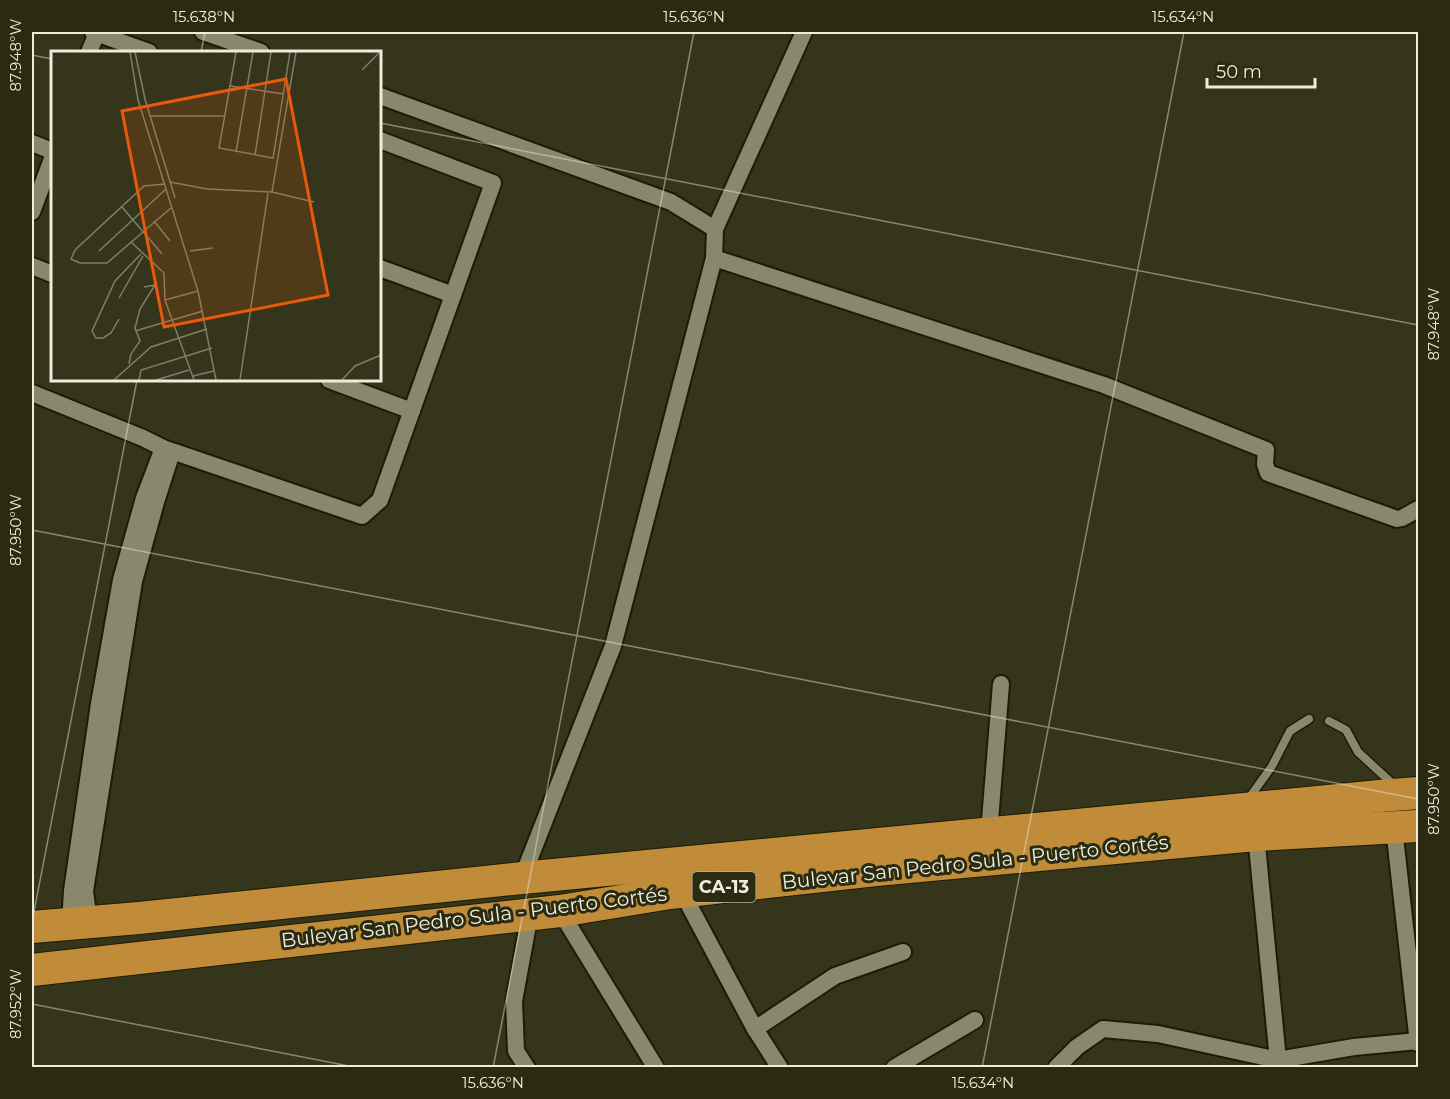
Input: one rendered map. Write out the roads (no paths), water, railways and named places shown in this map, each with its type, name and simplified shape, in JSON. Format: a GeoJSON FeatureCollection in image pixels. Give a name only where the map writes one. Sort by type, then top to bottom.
{"type":"FeatureCollection","features":[{"type":"Feature","properties":{"kind":"highway","name":"Bulevar San Pedro Sula - Puerto Cortés"},"geometry":{"type":"LineString","coordinates":[[32,927],[1238,809],[1411,811]]}},
{"type":"Feature","properties":{"kind":"highway","name":"Bulevar San Pedro Sula - Puerto Cortés"},"geometry":{"type":"LineString","coordinates":[[32,970],[544,912],[682,892],[876,870],[1256,835],[1411,811]]}},
{"type":"Feature","properties":{"kind":"street"},"geometry":{"type":"LineString","coordinates":[[89,51],[95,32],[146,51]]}},
{"type":"Feature","properties":{"kind":"street"},"geometry":{"type":"LineString","coordinates":[[203,32],[258,51]]}},
{"type":"Feature","properties":{"kind":"street"},"geometry":{"type":"LineString","coordinates":[[522,878],[613,646],[714,258],[715,229],[804,32]]}},
{"type":"Feature","properties":{"kind":"street"},"geometry":{"type":"LineString","coordinates":[[381,96],[671,202],[715,229]]}},
{"type":"Feature","properties":{"kind":"street"},"geometry":{"type":"LineString","coordinates":[[32,393],[168,449],[362,516],[380,500],[494,183],[381,140]]}},
{"type":"Feature","properties":{"kind":"street"},"geometry":{"type":"LineString","coordinates":[[32,143],[51,151]]}},
{"type":"Feature","properties":{"kind":"street"},"geometry":{"type":"LineString","coordinates":[[32,212],[51,162]]}},
{"type":"Feature","properties":{"kind":"street"},"geometry":{"type":"LineString","coordinates":[[714,258],[1104,385],[1266,450],[1265,464],[1268,473],[1397,519],[1419,509]]}},
{"type":"Feature","properties":{"kind":"street"},"geometry":{"type":"LineString","coordinates":[[32,266],[51,274]]}},
{"type":"Feature","properties":{"kind":"street"},"geometry":{"type":"LineString","coordinates":[[381,268],[453,295]]}},
{"type":"Feature","properties":{"kind":"street"},"geometry":{"type":"LineString","coordinates":[[332,381],[412,411]]}},
{"type":"Feature","properties":{"kind":"street"},"geometry":{"type":"LineString","coordinates":[[79,922],[134,581],[168,449]]}},
{"type":"Feature","properties":{"kind":"street"},"geometry":{"type":"LineString","coordinates":[[989,833],[1000,684]]}},
{"type":"Feature","properties":{"kind":"street"},"geometry":{"type":"LineString","coordinates":[[1056,1068],[1077,1047],[1103,1029],[1158,1034],[1278,1060],[1354,1047],[1418,1042],[1411,811]]}},
{"type":"Feature","properties":{"kind":"street"},"geometry":{"type":"LineString","coordinates":[[1256,835],[1278,1060]]}},
{"type":"Feature","properties":{"kind":"street"},"geometry":{"type":"LineString","coordinates":[[682,892],[755,1029],[780,1068]]}},
{"type":"Feature","properties":{"kind":"street"},"geometry":{"type":"LineString","coordinates":[[527,1068],[516,1051],[514,1001],[544,912]]}},
{"type":"Feature","properties":{"kind":"street"},"geometry":{"type":"LineString","coordinates":[[544,912],[656,1068]]}},
{"type":"Feature","properties":{"kind":"street"},"geometry":{"type":"LineString","coordinates":[[755,1029],[835,976],[903,952]]}},
{"type":"Feature","properties":{"kind":"street"},"geometry":{"type":"LineString","coordinates":[[894,1068],[975,1020]]}},
{"type":"Feature","properties":{"kind":"lane"},"geometry":{"type":"LineString","coordinates":[[1238,809],[1251,796],[1272,766],[1290,731],[1309,719]]}},
{"type":"Feature","properties":{"kind":"lane"},"geometry":{"type":"LineString","coordinates":[[1329,720],[1346,730],[1358,752],[1411,811]]}}]}
